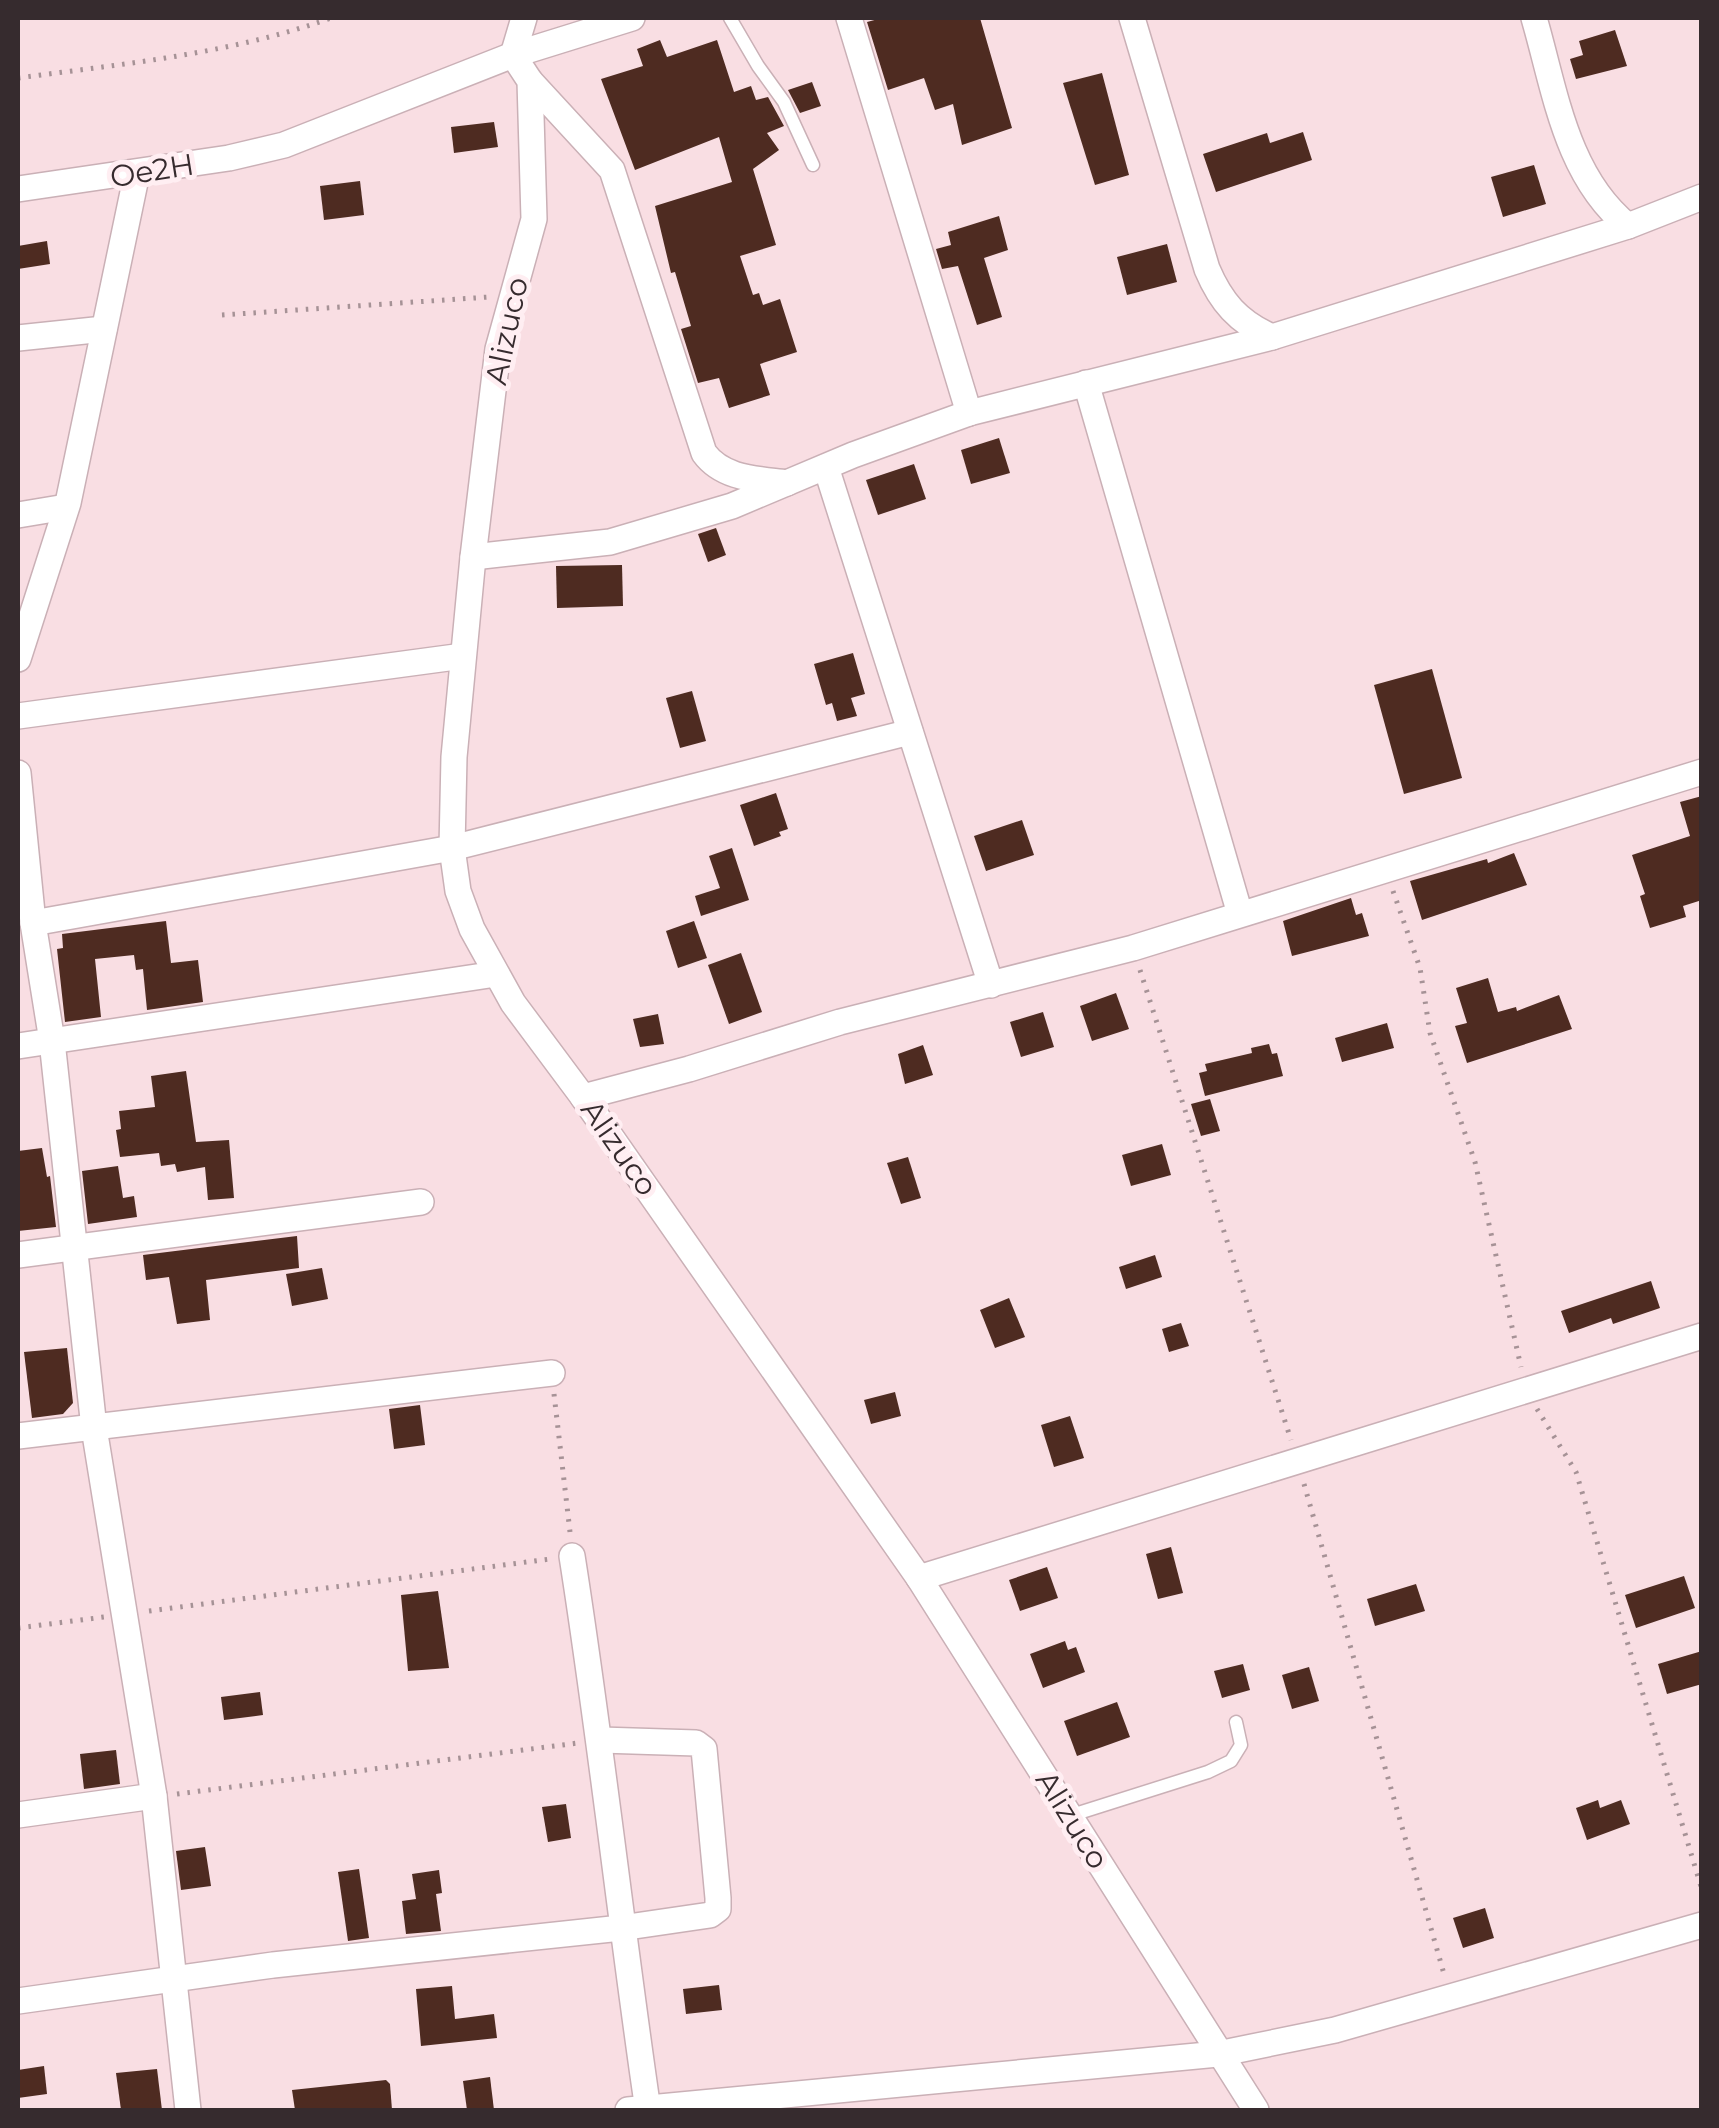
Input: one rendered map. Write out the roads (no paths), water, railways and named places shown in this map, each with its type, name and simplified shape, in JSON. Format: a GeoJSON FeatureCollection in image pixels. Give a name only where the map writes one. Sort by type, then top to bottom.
{"type":"FeatureCollection","features":[{"type":"Feature","properties":{"kind":"street"},"geometry":{"type":"LineString","coordinates":[[524,18],[513,55],[530,81],[612,170],[704,453],[714,466],[736,476],[787,483]]}},
{"type":"Feature","properties":{"kind":"street","name":"Oe2H"},"geometry":{"type":"LineString","coordinates":[[18,190],[229,158],[284,145],[513,55],[632,18]]}},
{"type":"Feature","properties":{"kind":"street"},"geometry":{"type":"LineString","coordinates":[[848,18],[969,413]]}},
{"type":"Feature","properties":{"kind":"street"},"geometry":{"type":"LineString","coordinates":[[1132,18],[1212,280],[1232,312],[1249,327],[1272,337]]}},
{"type":"Feature","properties":{"kind":"street"},"geometry":{"type":"LineString","coordinates":[[1534,18],[1575,158],[1609,211],[1628,226]]}},
{"type":"Feature","properties":{"kind":"street","name":"Alizuco"},"geometry":{"type":"LineString","coordinates":[[530,81],[534,219],[498,348],[473,557],[454,758],[452,848],[458,891],[472,929],[512,1003],[583,1097],[920,1578],[1256,2110]]}},
{"type":"Feature","properties":{"kind":"street"},"geometry":{"type":"LineString","coordinates":[[18,659],[66,507],[137,173]]}},
{"type":"Feature","properties":{"kind":"street"},"geometry":{"type":"LineString","coordinates":[[473,557],[610,542],[732,506],[969,413],[1272,337],[1628,226],[1702,197]]}},
{"type":"Feature","properties":{"kind":"street"},"geometry":{"type":"LineString","coordinates":[[18,338],[104,329]]}},
{"type":"Feature","properties":{"kind":"street"},"geometry":{"type":"LineString","coordinates":[[1086,383],[1240,914]]}},
{"type":"Feature","properties":{"kind":"street"},"geometry":{"type":"LineString","coordinates":[[826,466],[990,985]]}},
{"type":"Feature","properties":{"kind":"street"},"geometry":{"type":"LineString","coordinates":[[18,515],[66,507]]}},
{"type":"Feature","properties":{"kind":"street"},"geometry":{"type":"LineString","coordinates":[[18,716],[464,656]]}},
{"type":"Feature","properties":{"kind":"street"},"geometry":{"type":"LineString","coordinates":[[32,923],[452,848],[910,732]]}},
{"type":"Feature","properties":{"kind":"street"},"geometry":{"type":"LineString","coordinates":[[18,772],[20,823],[52,1041],[94,1428],[154,1796],[188,2110]]}},
{"type":"Feature","properties":{"kind":"street"},"geometry":{"type":"LineString","coordinates":[[583,1097],[840,1022],[1133,948],[1702,772]]}},
{"type":"Feature","properties":{"kind":"street"},"geometry":{"type":"LineString","coordinates":[[18,1046],[496,974]]}},
{"type":"Feature","properties":{"kind":"street"},"geometry":{"type":"LineString","coordinates":[[18,1256],[420,1202]]}},
{"type":"Feature","properties":{"kind":"street"},"geometry":{"type":"LineString","coordinates":[[920,1578],[1702,1336]]}},
{"type":"Feature","properties":{"kind":"street"},"geometry":{"type":"LineString","coordinates":[[18,1436],[552,1373]]}},
{"type":"Feature","properties":{"kind":"street"},"geometry":{"type":"LineString","coordinates":[[572,1556],[601,1740],[642,2110],[1218,2054],[1335,2030],[1702,1925]]}},
{"type":"Feature","properties":{"kind":"street"},"geometry":{"type":"LineString","coordinates":[[18,2000],[273,1965],[710,1915],[718,1909],[704,1749],[696,1743],[601,1740]]}},
{"type":"Feature","properties":{"kind":"street"},"geometry":{"type":"LineString","coordinates":[[18,1815],[154,1796]]}},
{"type":"Feature","properties":{"kind":"lane"},"geometry":{"type":"LineString","coordinates":[[730,18],[784,102],[813,165]]}},
{"type":"Feature","properties":{"kind":"lane"},"geometry":{"type":"LineString","coordinates":[[1069,1816],[1208,1772],[1231,1761],[1241,1745],[1236,1722]]}}]}
